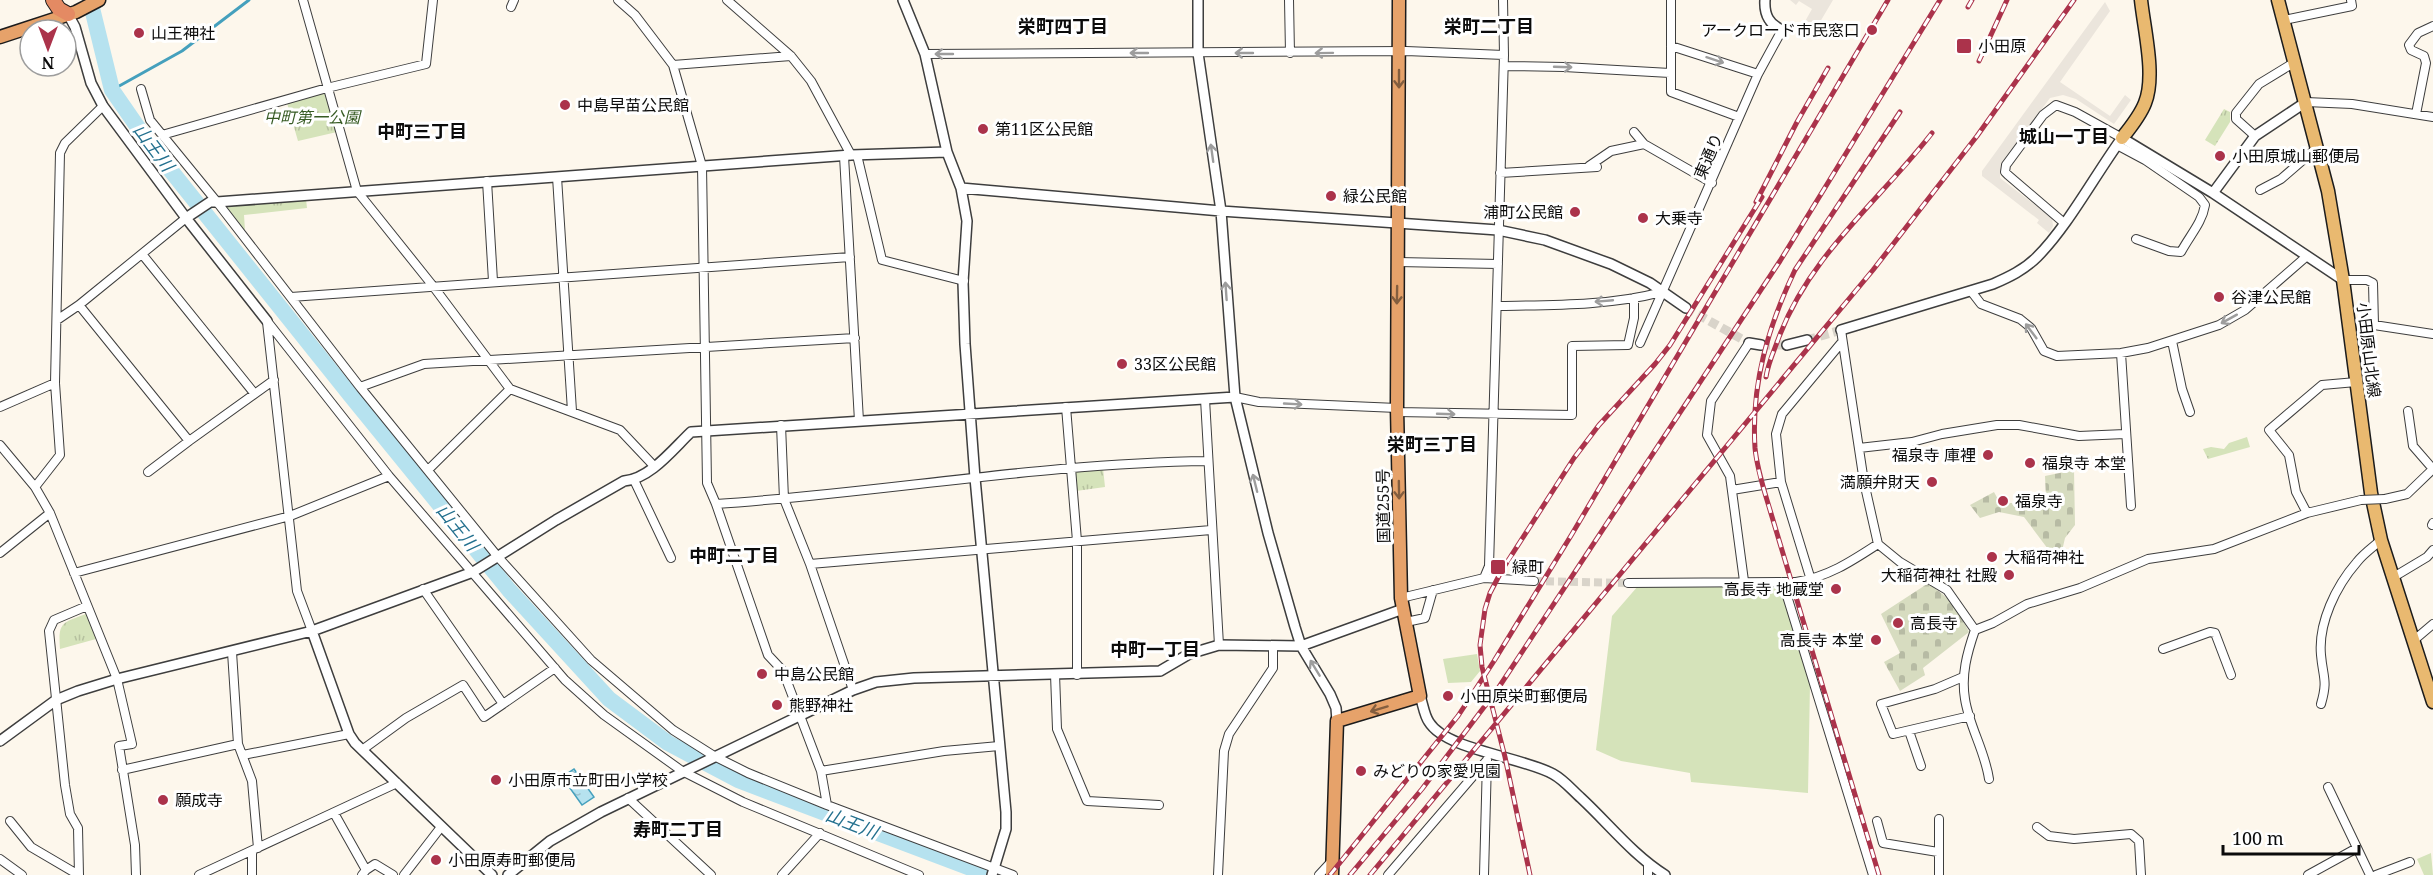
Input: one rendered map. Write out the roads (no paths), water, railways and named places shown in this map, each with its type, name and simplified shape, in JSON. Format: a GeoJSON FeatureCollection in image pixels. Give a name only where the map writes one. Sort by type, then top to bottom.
{"type":"FeatureCollection","features":[{"type":"Feature","properties":{"kind":"highway"},"geometry":{"type":"LineString","coordinates":[[52,0],[59,9],[72,13]]}},
{"type":"Feature","properties":{"kind":"highway"},"geometry":{"type":"LineString","coordinates":[[61,0],[72,13]]}},
{"type":"Feature","properties":{"kind":"highway"},"geometry":{"type":"LineString","coordinates":[[0,37],[72,13],[99,0]]}},
{"type":"Feature","properties":{"kind":"highway","name":"国道255号"},"geometry":{"type":"LineString","coordinates":[[1399,0],[1397,410],[1403,610],[1420,696]]}},
{"type":"Feature","properties":{"kind":"highway"},"geometry":{"type":"LineString","coordinates":[[1332,875],[1337,721],[1420,696]]}},
{"type":"Feature","properties":{"kind":"main road"},"geometry":{"type":"LineString","coordinates":[[2119,142],[2145,102],[2148,88],[2149,70],[2141,0]]}},
{"type":"Feature","properties":{"kind":"main road","name":"小田原山北線"},"geometry":{"type":"LineString","coordinates":[[2278,0],[2318,147],[2343,280],[2371,493],[2381,540],[2433,702]]}},
{"type":"Feature","properties":{"kind":"street"},"geometry":{"type":"LineString","coordinates":[[303,0],[357,191],[433,286],[510,389],[620,430],[654,466]]}},
{"type":"Feature","properties":{"kind":"street"},"geometry":{"type":"LineString","coordinates":[[162,135],[327,88],[426,64],[433,0]]}},
{"type":"Feature","properties":{"kind":"street"},"geometry":{"type":"LineString","coordinates":[[618,0],[635,15],[673,65],[702,166],[707,483],[768,655],[783,671],[820,771],[827,805]]}},
{"type":"Feature","properties":{"kind":"street"},"geometry":{"type":"LineString","coordinates":[[726,0],[791,56],[811,81],[851,155],[882,260],[963,281]]}},
{"type":"Feature","properties":{"kind":"street"},"geometry":{"type":"LineString","coordinates":[[903,0],[925,54],[947,152],[960,189],[967,221],[963,281],[964,325],[1006,829],[993,872]]}},
{"type":"Feature","properties":{"kind":"street"},"geometry":{"type":"LineString","coordinates":[[1198,0],[1198,53],[1221,211],[1235,397],[1268,533],[1301,646],[1330,694],[1336,708],[1337,721]]}},
{"type":"Feature","properties":{"kind":"street"},"geometry":{"type":"LineString","coordinates":[[1289,0],[1290,54]]}},
{"type":"Feature","properties":{"kind":"street"},"geometry":{"type":"LineString","coordinates":[[1484,578],[1489,566],[1494,415],[1504,66],[1503,0]]}},
{"type":"Feature","properties":{"kind":"street"},"geometry":{"type":"LineString","coordinates":[[1671,0],[1671,92],[1739,117]]}},
{"type":"Feature","properties":{"kind":"street"},"geometry":{"type":"LineString","coordinates":[[1765,0],[1765,15],[1782,30]]}},
{"type":"Feature","properties":{"kind":"street"},"geometry":{"type":"LineString","coordinates":[[2284,20],[2352,6],[2351,0]]}},
{"type":"Feature","properties":{"kind":"street"},"geometry":{"type":"LineString","coordinates":[[72,13],[91,83],[103,106],[186,218],[390,476],[555,668],[604,714],[682,771],[743,802],[919,875]]}},
{"type":"Feature","properties":{"kind":"street"},"geometry":{"type":"LineString","coordinates":[[2416,114],[2426,63],[2424,56],[2411,50],[2409,45],[2418,33],[2433,26]]}},
{"type":"Feature","properties":{"kind":"street","name":"東通り"},"geometry":{"type":"LineString","coordinates":[[1640,343],[1758,74],[1782,30]]}},
{"type":"Feature","properties":{"kind":"street"},"geometry":{"type":"LineString","coordinates":[[1671,46],[1758,74]]}},
{"type":"Feature","properties":{"kind":"street"},"geometry":{"type":"LineString","coordinates":[[925,54],[1290,54],[1399,51],[1504,55]]}},
{"type":"Feature","properties":{"kind":"street"},"geometry":{"type":"LineString","coordinates":[[673,65],[791,56]]}},
{"type":"Feature","properties":{"kind":"street"},"geometry":{"type":"LineString","coordinates":[[2255,136],[2236,119],[2236,113],[2259,84],[2295,62]]}},
{"type":"Feature","properties":{"kind":"street"},"geometry":{"type":"LineString","coordinates":[[1504,66],[1670,73]]}},
{"type":"Feature","properties":{"kind":"street"},"geometry":{"type":"LineString","coordinates":[[141,89],[150,120],[360,387],[497,558],[608,675],[673,730],[714,756],[748,773],[993,872],[1014,875]]}},
{"type":"Feature","properties":{"kind":"street"},"geometry":{"type":"LineString","coordinates":[[2213,193],[2255,136],[2306,102],[2352,104],[2433,117]]}},
{"type":"Feature","properties":{"kind":"street"},"geometry":{"type":"LineString","coordinates":[[2063,222],[2005,172],[2006,165],[2043,115],[2056,105],[2075,112],[2199,197],[2205,205],[2203,219],[2192,232],[2181,252],[2169,251],[2136,239]]}},
{"type":"Feature","properties":{"kind":"street"},"geometry":{"type":"LineString","coordinates":[[35,488],[60,455],[55,383],[60,153],[65,143],[103,106]]}},
{"type":"Feature","properties":{"kind":"street"},"geometry":{"type":"LineString","coordinates":[[1634,132],[1644,144],[1712,183]]}},
{"type":"Feature","properties":{"kind":"street"},"geometry":{"type":"LineString","coordinates":[[2119,142],[2213,193],[2343,280],[2367,280],[2373,284],[2374,325],[2433,334]]}},
{"type":"Feature","properties":{"kind":"street"},"geometry":{"type":"LineString","coordinates":[[1975,630],[1947,590],[1900,562],[1878,544],[1859,448],[1841,330],[1971,291],[2012,276],[2024,268],[2037,257],[2119,142]]}},
{"type":"Feature","properties":{"kind":"street"},"geometry":{"type":"LineString","coordinates":[[1585,168],[1611,151],[1644,144]]}},
{"type":"Feature","properties":{"kind":"street"},"geometry":{"type":"LineString","coordinates":[[2260,190],[2280,179],[2318,147]]}},
{"type":"Feature","properties":{"kind":"street"},"geometry":{"type":"LineString","coordinates":[[57,320],[79,305],[186,218],[214,202],[851,155],[947,152]]}},
{"type":"Feature","properties":{"kind":"street"},"geometry":{"type":"LineString","coordinates":[[851,155],[850,256],[859,421]]}},
{"type":"Feature","properties":{"kind":"street"},"geometry":{"type":"LineString","coordinates":[[1500,173],[1597,167]]}},
{"type":"Feature","properties":{"kind":"street"},"geometry":{"type":"LineString","coordinates":[[557,177],[572,411]]}},
{"type":"Feature","properties":{"kind":"street"},"geometry":{"type":"LineString","coordinates":[[487,182],[493,282]]}},
{"type":"Feature","properties":{"kind":"street"},"geometry":{"type":"LineString","coordinates":[[960,189],[1221,211],[1498,230],[1545,240],[1581,251],[1650,284],[1686,308]]}},
{"type":"Feature","properties":{"kind":"street"},"geometry":{"type":"LineString","coordinates":[[142,254],[254,393]]}},
{"type":"Feature","properties":{"kind":"street"},"geometry":{"type":"LineString","coordinates":[[291,297],[850,256]]}},
{"type":"Feature","properties":{"kind":"street"},"geometry":{"type":"LineString","coordinates":[[1971,291],[1981,304],[2020,319],[2031,328],[2044,351],[2056,356],[2121,354],[2172,341],[2219,325],[2245,310],[2307,256]]}},
{"type":"Feature","properties":{"kind":"street"},"geometry":{"type":"LineString","coordinates":[[1398,262],[1498,264]]}},
{"type":"Feature","properties":{"kind":"street"},"geometry":{"type":"LineString","coordinates":[[1497,306],[1551,305],[1634,298],[1662,292]]}},
{"type":"Feature","properties":{"kind":"street"},"geometry":{"type":"LineString","coordinates":[[0,741],[56,700],[117,679],[312,630],[474,571],[614,486],[624,481],[634,480],[654,466],[691,432],[1235,397],[1259,402],[1397,410],[1494,415],[1572,415],[1572,346],[1628,345],[1634,318],[1634,298]]}},
{"type":"Feature","properties":{"kind":"street"},"geometry":{"type":"LineString","coordinates":[[79,305],[189,441]]}},
{"type":"Feature","properties":{"kind":"street"},"geometry":{"type":"LineString","coordinates":[[267,321],[297,591],[349,734],[362,750],[492,875]]}},
{"type":"Feature","properties":{"kind":"street"},"geometry":{"type":"LineString","coordinates":[[360,387],[424,364],[855,338]]}},
{"type":"Feature","properties":{"kind":"street"},"geometry":{"type":"LineString","coordinates":[[1787,345],[1807,340]]}},
{"type":"Feature","properties":{"kind":"street"},"geometry":{"type":"LineString","coordinates":[[2172,341],[2182,389],[2190,412]]}},
{"type":"Feature","properties":{"kind":"street"},"geometry":{"type":"LineString","coordinates":[[1811,579],[1781,482],[1776,434],[1782,414],[1842,342]]}},
{"type":"Feature","properties":{"kind":"street"},"geometry":{"type":"LineString","coordinates":[[1744,581],[1730,476],[1707,435],[1711,401],[1749,343],[1761,345]]}},
{"type":"Feature","properties":{"kind":"street"},"geometry":{"type":"LineString","coordinates":[[2121,354],[2131,506]]}},
{"type":"Feature","properties":{"kind":"street"},"geometry":{"type":"LineString","coordinates":[[148,472],[274,380]]}},
{"type":"Feature","properties":{"kind":"street"},"geometry":{"type":"LineString","coordinates":[[2307,513],[2296,492],[2289,455],[2269,430],[2322,385],[2356,382]]}},
{"type":"Feature","properties":{"kind":"street"},"geometry":{"type":"LineString","coordinates":[[0,407],[55,383]]}},
{"type":"Feature","properties":{"kind":"street"},"geometry":{"type":"LineString","coordinates":[[428,470],[510,389]]}},
{"type":"Feature","properties":{"kind":"street"},"geometry":{"type":"LineString","coordinates":[[1205,399],[1219,645]]}},
{"type":"Feature","properties":{"kind":"street"},"geometry":{"type":"LineString","coordinates":[[1065,407],[1077,541],[1077,675]]}},
{"type":"Feature","properties":{"kind":"street"},"geometry":{"type":"LineString","coordinates":[[1989,779],[1982,747],[1965,701],[1963,677],[1968,649],[1975,630],[2027,604],[2080,588],[2148,559],[2214,549],[2307,513],[2361,500],[2385,500],[2407,494],[2433,469],[2413,446],[2408,411]]}},
{"type":"Feature","properties":{"kind":"street"},"geometry":{"type":"LineString","coordinates":[[781,425],[784,499],[810,564],[853,690]]}},
{"type":"Feature","properties":{"kind":"street"},"geometry":{"type":"LineString","coordinates":[[1859,448],[1912,442],[1942,434],[1997,425],[2019,425],[2079,436],[2125,434]]}},
{"type":"Feature","properties":{"kind":"street"},"geometry":{"type":"LineString","coordinates":[[0,445],[35,488],[50,513],[117,679],[132,744],[119,747],[135,844],[136,875]]}},
{"type":"Feature","properties":{"kind":"street"},"geometry":{"type":"LineString","coordinates":[[716,504],[784,499],[1114,464],[1208,461]]}},
{"type":"Feature","properties":{"kind":"street"},"geometry":{"type":"LineString","coordinates":[[74,573],[290,516],[390,476]]}},
{"type":"Feature","properties":{"kind":"street"},"geometry":{"type":"LineString","coordinates":[[634,480],[671,558]]}},
{"type":"Feature","properties":{"kind":"street"},"geometry":{"type":"LineString","coordinates":[[1732,490],[1781,482]]}},
{"type":"Feature","properties":{"kind":"street"},"geometry":{"type":"LineString","coordinates":[[0,553],[50,513]]}},
{"type":"Feature","properties":{"kind":"street"},"geometry":{"type":"LineString","coordinates":[[810,564],[1211,530]]}},
{"type":"Feature","properties":{"kind":"street"},"geometry":{"type":"LineString","coordinates":[[2321,704],[2326,686],[2321,655],[2322,634],[2326,619],[2337,590],[2357,562],[2381,540]]}},
{"type":"Feature","properties":{"kind":"street"},"geometry":{"type":"LineString","coordinates":[[1628,583],[1781,582],[1811,579],[1842,567],[1878,544]]}},
{"type":"Feature","properties":{"kind":"street"},"geometry":{"type":"LineString","coordinates":[[2392,578],[2427,557],[2433,550]]}},
{"type":"Feature","properties":{"kind":"street"},"geometry":{"type":"LineString","coordinates":[[508,875],[550,841],[628,798],[799,718],[853,690],[876,682],[892,679],[1160,671],[1189,654],[1219,645],[1301,646],[1403,610],[1433,590],[1484,578],[1497,581],[1534,581]]}},
{"type":"Feature","properties":{"kind":"street"},"geometry":{"type":"LineString","coordinates":[[1781,582],[1788,596],[1873,875]]}},
{"type":"Feature","properties":{"kind":"street"},"geometry":{"type":"LineString","coordinates":[[423,589],[503,704]]}},
{"type":"Feature","properties":{"kind":"street"},"geometry":{"type":"LineString","coordinates":[[1403,610],[1425,618],[1433,590]]}},
{"type":"Feature","properties":{"kind":"street"},"geometry":{"type":"LineString","coordinates":[[78,875],[78,828],[70,814],[65,785],[49,631],[54,620],[87,606]]}},
{"type":"Feature","properties":{"kind":"street"},"geometry":{"type":"LineString","coordinates":[[2413,641],[2433,624]]}},
{"type":"Feature","properties":{"kind":"street"},"geometry":{"type":"LineString","coordinates":[[2163,649],[2210,632],[2215,633],[2231,675]]}},
{"type":"Feature","properties":{"kind":"street"},"geometry":{"type":"LineString","coordinates":[[1218,875],[1224,751],[1229,734],[1273,668],[1273,646]]}},
{"type":"Feature","properties":{"kind":"street"},"geometry":{"type":"LineString","coordinates":[[232,651],[238,744],[252,781],[255,850],[252,875]]}},
{"type":"Feature","properties":{"kind":"street"},"geometry":{"type":"LineString","coordinates":[[362,750],[406,718],[463,685],[484,717],[555,668]]}},
{"type":"Feature","properties":{"kind":"street"},"geometry":{"type":"LineString","coordinates":[[1055,674],[1057,729],[1087,801],[1159,805]]}},
{"type":"Feature","properties":{"kind":"street"},"geometry":{"type":"LineString","coordinates":[[1963,677],[1935,689],[1881,704],[1893,734],[1970,716]]}},
{"type":"Feature","properties":{"kind":"street"},"geometry":{"type":"LineString","coordinates":[[1420,696],[1428,721],[1439,734],[1487,756],[1516,760],[1555,775],[1648,864],[1665,875]]}},
{"type":"Feature","properties":{"kind":"street"},"geometry":{"type":"LineString","coordinates":[[1909,731],[1921,766]]}},
{"type":"Feature","properties":{"kind":"street"},"geometry":{"type":"LineString","coordinates":[[243,755],[349,734]]}},
{"type":"Feature","properties":{"kind":"street"},"geometry":{"type":"LineString","coordinates":[[122,770],[238,744]]}},
{"type":"Feature","properties":{"kind":"street"},"geometry":{"type":"LineString","coordinates":[[820,771],[944,751],[999,746]]}},
{"type":"Feature","properties":{"kind":"street"},"geometry":{"type":"LineString","coordinates":[[1388,875],[1487,756]]}},
{"type":"Feature","properties":{"kind":"street"},"geometry":{"type":"LineString","coordinates":[[1484,875],[1487,756]]}},
{"type":"Feature","properties":{"kind":"street"},"geometry":{"type":"LineString","coordinates":[[199,875],[397,783]]}},
{"type":"Feature","properties":{"kind":"street"},"geometry":{"type":"LineString","coordinates":[[2328,787],[2370,875]]}},
{"type":"Feature","properties":{"kind":"street"},"geometry":{"type":"LineString","coordinates":[[628,798],[711,875]]}},
{"type":"Feature","properties":{"kind":"street"},"geometry":{"type":"LineString","coordinates":[[334,813],[364,872],[375,864],[393,875]]}},
{"type":"Feature","properties":{"kind":"street"},"geometry":{"type":"LineString","coordinates":[[1939,819],[1939,875]]}},
{"type":"Feature","properties":{"kind":"street"},"geometry":{"type":"LineString","coordinates":[[10,821],[31,847],[78,875]]}},
{"type":"Feature","properties":{"kind":"street"},"geometry":{"type":"LineString","coordinates":[[1877,821],[1883,843],[1938,852]]}},
{"type":"Feature","properties":{"kind":"street"},"geometry":{"type":"LineString","coordinates":[[404,875],[441,826]]}},
{"type":"Feature","properties":{"kind":"street"},"geometry":{"type":"LineString","coordinates":[[2037,827],[2049,836],[2074,839],[2131,834],[2139,841],[2141,875]]}},
{"type":"Feature","properties":{"kind":"street"},"geometry":{"type":"LineString","coordinates":[[782,875],[820,833]]}},
{"type":"Feature","properties":{"kind":"street"},"geometry":{"type":"LineString","coordinates":[[2308,875],[2356,848]]}},
{"type":"Feature","properties":{"kind":"street"},"geometry":{"type":"LineString","coordinates":[[0,859],[22,875]]}},
{"type":"Feature","properties":{"kind":"street"},"geometry":{"type":"LineString","coordinates":[[1319,875],[1333,861]]}},
{"type":"Feature","properties":{"kind":"street"},"geometry":{"type":"LineString","coordinates":[[2376,875],[2410,862]]}},
{"type":"Feature","properties":{"kind":"street"},"geometry":{"type":"LineString","coordinates":[[1648,864],[1648,875]]}},
{"type":"Feature","properties":{"kind":"water"},"geometry":{"type":"Polygon","coordinates":[[[574,769],[594,797],[582,805],[562,777],[574,769]]]}},
{"type":"Feature","properties":{"kind":"waterway","name":"山王川"},"geometry":{"type":"LineString","coordinates":[[90,0],[112,90],[148,142],[509,590],[609,699],[668,743],[738,780],[989,875]]}},
{"type":"Feature","properties":{"kind":"waterway"},"geometry":{"type":"LineString","coordinates":[[112,90],[182,51],[249,0]]}},
{"type":"Feature","properties":{"kind":"tunnel"},"geometry":{"type":"LineString","coordinates":[[1686,308],[1749,343]]}},
{"type":"Feature","properties":{"kind":"tunnel"},"geometry":{"type":"LineString","coordinates":[[1807,340],[1841,330]]}},
{"type":"Feature","properties":{"kind":"tunnel"},"geometry":{"type":"LineString","coordinates":[[1761,345],[1787,345]]}},
{"type":"Feature","properties":{"kind":"tunnel"},"geometry":{"type":"LineString","coordinates":[[1534,581],[1628,583]]}},
{"type":"Feature","properties":{"kind":"railway"},"geometry":{"type":"LineString","coordinates":[[1330,875],[1458,716],[1494,661],[1572,534],[1888,0]]}},
{"type":"Feature","properties":{"kind":"railway"},"geometry":{"type":"LineString","coordinates":[[1350,875],[1422,789],[1497,690],[1780,261],[1940,0]]}},
{"type":"Feature","properties":{"kind":"railway"},"geometry":{"type":"LineString","coordinates":[[1968,7],[1972,0]]}},
{"type":"Feature","properties":{"kind":"railway"},"geometry":{"type":"LineString","coordinates":[[1979,61],[2007,0]]}},
{"type":"Feature","properties":{"kind":"railway"},"geometry":{"type":"LineString","coordinates":[[1370,875],[1873,270],[1977,136],[2074,0]]}},
{"type":"Feature","properties":{"kind":"railway"},"geometry":{"type":"LineString","coordinates":[[1756,202],[1828,68]]}},
{"type":"Feature","properties":{"kind":"railway"},"geometry":{"type":"LineString","coordinates":[[1879,875],[1761,479],[1757,464],[1754,424],[1763,356],[1785,291],[1795,270],[1900,112]]}},
{"type":"Feature","properties":{"kind":"railway"},"geometry":{"type":"LineString","coordinates":[[1766,377],[1792,307],[1809,280],[1847,230],[1932,133]]}},
{"type":"Feature","properties":{"kind":"railway"},"geometry":{"type":"LineString","coordinates":[[1530,875],[1505,757],[1482,667],[1480,645],[1485,609],[1490,593],[1502,570],[1574,458],[1599,425],[1670,345],[1762,197]]}},
{"type":"Feature","properties":{"kind":"place","name":"アークロード市民窓口"},"geometry":{"type":"Point","coordinates":[1872,30]}},
{"type":"Feature","properties":{"kind":"place","name":"山王神社"},"geometry":{"type":"Point","coordinates":[139,33]}},
{"type":"Feature","properties":{"kind":"place","name":"小田原"},"geometry":{"type":"Point","coordinates":[1964,46]}},
{"type":"Feature","properties":{"kind":"place","name":"中島早苗公民館"},"geometry":{"type":"Point","coordinates":[565,105]}},
{"type":"Feature","properties":{"kind":"place","name":"第11区公民館"},"geometry":{"type":"Point","coordinates":[983,129]}},
{"type":"Feature","properties":{"kind":"place","name":"小田原城山郵便局"},"geometry":{"type":"Point","coordinates":[2220,156]}},
{"type":"Feature","properties":{"kind":"place","name":"緑公民館"},"geometry":{"type":"Point","coordinates":[1331,196]}},
{"type":"Feature","properties":{"kind":"place","name":"浦町公民館"},"geometry":{"type":"Point","coordinates":[1575,212]}},
{"type":"Feature","properties":{"kind":"place","name":"大乗寺"},"geometry":{"type":"Point","coordinates":[1643,218]}},
{"type":"Feature","properties":{"kind":"place","name":"谷津公民館"},"geometry":{"type":"Point","coordinates":[2219,297]}},
{"type":"Feature","properties":{"kind":"place","name":"33区公民館"},"geometry":{"type":"Point","coordinates":[1122,364]}},
{"type":"Feature","properties":{"kind":"place","name":"福泉寺 庫裡"},"geometry":{"type":"Point","coordinates":[1988,455]}},
{"type":"Feature","properties":{"kind":"place","name":"福泉寺 本堂"},"geometry":{"type":"Point","coordinates":[2030,463]}},
{"type":"Feature","properties":{"kind":"place","name":"満願弁財天"},"geometry":{"type":"Point","coordinates":[1932,482]}},
{"type":"Feature","properties":{"kind":"place","name":"福泉寺"},"geometry":{"type":"Point","coordinates":[2003,501]}},
{"type":"Feature","properties":{"kind":"place","name":"大稲荷神社"},"geometry":{"type":"Point","coordinates":[1992,557]}},
{"type":"Feature","properties":{"kind":"place","name":"緑町"},"geometry":{"type":"Point","coordinates":[1498,567]}},
{"type":"Feature","properties":{"kind":"place","name":"大稲荷神社 社殿"},"geometry":{"type":"Point","coordinates":[2009,575]}},
{"type":"Feature","properties":{"kind":"place","name":"高長寺 地蔵堂"},"geometry":{"type":"Point","coordinates":[1836,589]}},
{"type":"Feature","properties":{"kind":"place","name":"高長寺"},"geometry":{"type":"Point","coordinates":[1898,623]}},
{"type":"Feature","properties":{"kind":"place","name":"高長寺 本堂"},"geometry":{"type":"Point","coordinates":[1876,640]}},
{"type":"Feature","properties":{"kind":"place","name":"中島公民館"},"geometry":{"type":"Point","coordinates":[762,674]}},
{"type":"Feature","properties":{"kind":"place","name":"小田原栄町郵便局"},"geometry":{"type":"Point","coordinates":[1448,696]}},
{"type":"Feature","properties":{"kind":"place","name":"熊野神社"},"geometry":{"type":"Point","coordinates":[777,705]}},
{"type":"Feature","properties":{"kind":"place","name":"みどりの家愛児園"},"geometry":{"type":"Point","coordinates":[1361,771]}},
{"type":"Feature","properties":{"kind":"place","name":"小田原市立町田小学校"},"geometry":{"type":"Point","coordinates":[496,780]}},
{"type":"Feature","properties":{"kind":"place","name":"願成寺"},"geometry":{"type":"Point","coordinates":[163,800]}},
{"type":"Feature","properties":{"kind":"place","name":"小田原寿町郵便局"},"geometry":{"type":"Point","coordinates":[436,860]}},
{"type":"Feature","properties":{"kind":"district","name":"栄町四丁目"},"geometry":{"type":"Point","coordinates":[1063,26]}},
{"type":"Feature","properties":{"kind":"district","name":"栄町二丁目"},"geometry":{"type":"Point","coordinates":[1489,26]}},
{"type":"Feature","properties":{"kind":"district","name":"中町三丁目"},"geometry":{"type":"Point","coordinates":[422,131]}},
{"type":"Feature","properties":{"kind":"district","name":"城山一丁目"},"geometry":{"type":"Point","coordinates":[2064,136]}},
{"type":"Feature","properties":{"kind":"district","name":"栄町三丁目"},"geometry":{"type":"Point","coordinates":[1432,444]}},
{"type":"Feature","properties":{"kind":"district","name":"中町二丁目"},"geometry":{"type":"Point","coordinates":[734,555]}},
{"type":"Feature","properties":{"kind":"district","name":"中町一丁目"},"geometry":{"type":"Point","coordinates":[1155,649]}},
{"type":"Feature","properties":{"kind":"district","name":"寿町二丁目"},"geometry":{"type":"Point","coordinates":[678,829]}},
{"type":"Feature","properties":{"kind":"park label","name":"中町第一公園"},"geometry":{"type":"Point","coordinates":[312,117]}}]}
